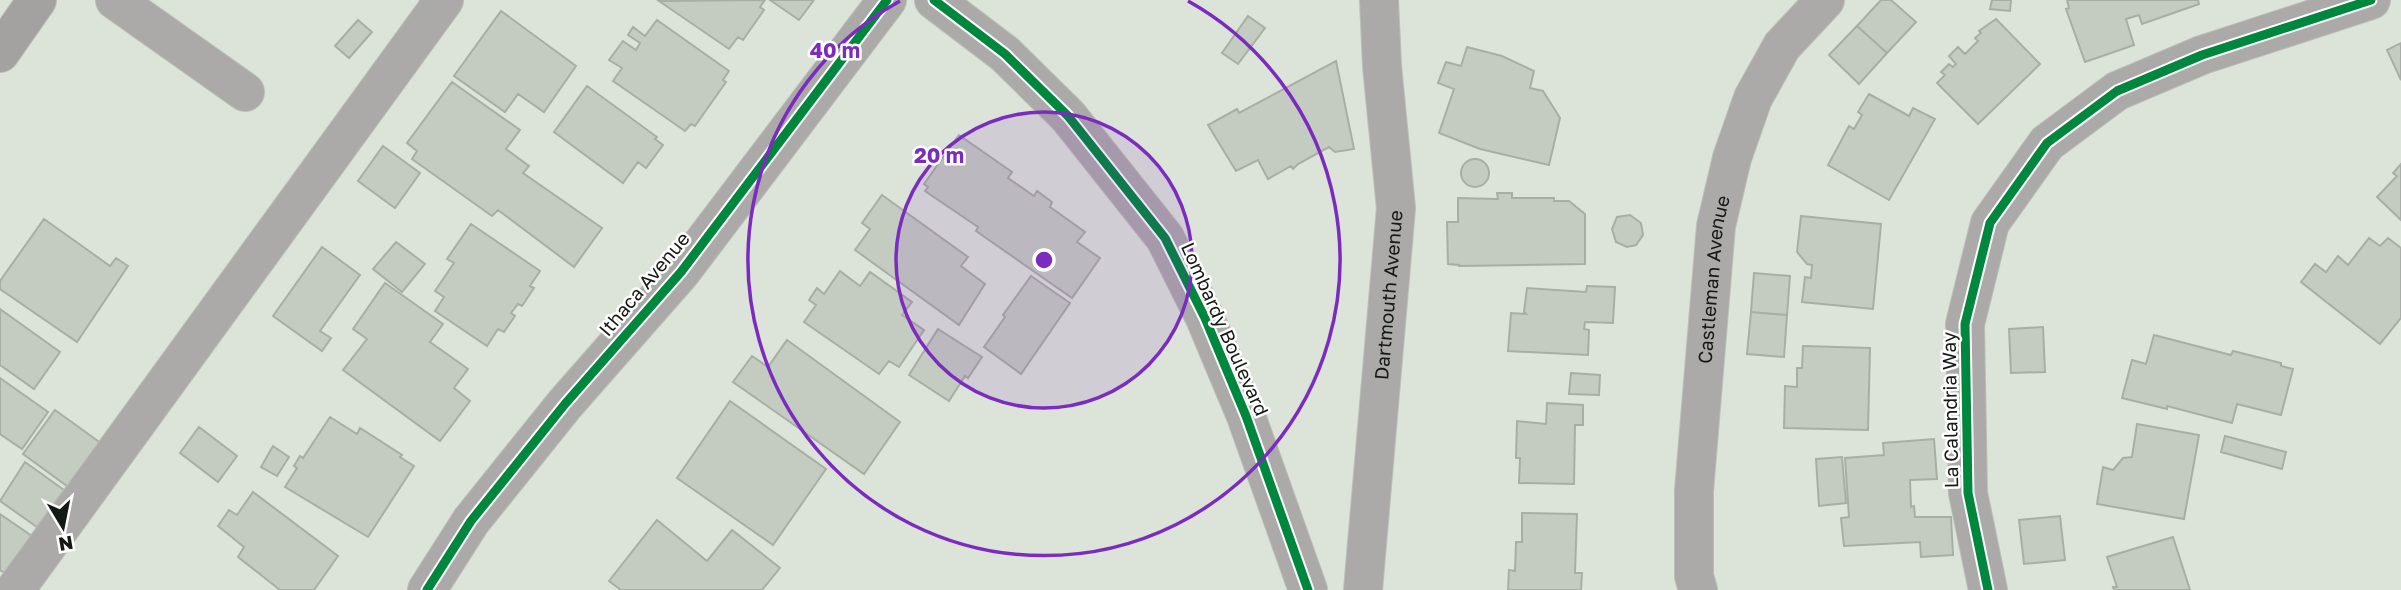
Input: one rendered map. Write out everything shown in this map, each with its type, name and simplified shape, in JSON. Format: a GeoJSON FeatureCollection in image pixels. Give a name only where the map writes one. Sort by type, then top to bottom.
{"type":"FeatureCollection","features":[{"type":"Feature","properties":{"kind":"main road"},"geometry":{"type":"LineString","coordinates":[[0,53],[37,0]]}},
{"type":"Feature","properties":{"kind":"street"},"geometry":{"type":"LineString","coordinates":[[115,0],[245,92]]}},
{"type":"Feature","properties":{"kind":"street"},"geometry":{"type":"LineString","coordinates":[[15,590],[444,0]]}},
{"type":"Feature","properties":{"kind":"street","name":"Ithaca Avenue"},"geometry":{"type":"LineString","coordinates":[[427,590],[471,520],[565,404],[681,272],[887,0]]}},
{"type":"Feature","properties":{"kind":"street","name":"Lombardy Boulevard"},"geometry":{"type":"LineString","coordinates":[[934,0],[1005,54],[1068,116],[1165,238],[1205,318],[1246,416],[1308,590]]}},
{"type":"Feature","properties":{"kind":"street","name":"Dartmouth Avenue"},"geometry":{"type":"LineString","coordinates":[[1363,590],[1396,208],[1382,66],[1379,0]]}},
{"type":"Feature","properties":{"kind":"street","name":"Castleman Avenue"},"geometry":{"type":"LineString","coordinates":[[1698,590],[1694,576],[1693,491],[1716,226],[1732,158],[1753,98],[1782,46],[1825,0]]}},
{"type":"Feature","properties":{"kind":"street","name":"La Calandria Way"},"geometry":{"type":"LineString","coordinates":[[1988,590],[1968,494],[1965,324],[1990,223],[2048,143],[2117,91],[2202,55],[2371,0]]}},
{"type":"Feature","properties":{"kind":"building"},"geometry":{"type":"Polygon","coordinates":[[[765,0],[760,7],[764,10],[743,40],[738,37],[729,49],[659,1],[765,0]]]}},
{"type":"Feature","properties":{"kind":"building"},"geometry":{"type":"Polygon","coordinates":[[[770,0],[814,0],[799,20],[770,0]]]}},
{"type":"Feature","properties":{"kind":"building"},"geometry":{"type":"Polygon","coordinates":[[[1881,0],[1891,0],[1916,22],[1887,53],[1857,26],[1881,0]]]}},
{"type":"Feature","properties":{"kind":"building"},"geometry":{"type":"Polygon","coordinates":[[[1992,0],[2011,0],[2010,11],[1990,9],[1992,0]]]}},
{"type":"Feature","properties":{"kind":"building"},"geometry":{"type":"Polygon","coordinates":[[[2067,0],[2198,0],[2199,4],[2142,24],[2139,15],[2126,19],[2134,45],[2085,62],[2066,9],[2069,8],[2067,0]]]}},
{"type":"Feature","properties":{"kind":"building"},"geometry":{"type":"Polygon","coordinates":[[[501,11],[576,66],[544,112],[518,94],[505,112],[454,76],[501,11]]]}},
{"type":"Feature","properties":{"kind":"building"},"geometry":{"type":"Polygon","coordinates":[[[1248,16],[1265,28],[1238,64],[1222,53],[1248,16]]]}},
{"type":"Feature","properties":{"kind":"building"},"geometry":{"type":"Polygon","coordinates":[[[1996,19],[2040,64],[1978,124],[1937,83],[1945,75],[1941,72],[1949,64],[1953,67],[1956,64],[1949,56],[1958,47],[1965,54],[1978,41],[1975,38],[1981,33],[1979,31],[1996,19]]]}},
{"type":"Feature","properties":{"kind":"building"},"geometry":{"type":"Polygon","coordinates":[[[358,20],[372,32],[349,58],[335,46],[358,20]]]}},
{"type":"Feature","properties":{"kind":"building"},"geometry":{"type":"Polygon","coordinates":[[[657,20],[729,71],[723,80],[726,82],[695,126],[691,124],[685,131],[613,81],[622,68],[609,60],[623,41],[636,50],[640,43],[628,35],[633,27],[645,36],[657,20]]]}},
{"type":"Feature","properties":{"kind":"building"},"geometry":{"type":"Polygon","coordinates":[[[1857,26],[1887,53],[1859,84],[1829,55],[1857,26]]]}},
{"type":"Feature","properties":{"kind":"building"},"geometry":{"type":"Polygon","coordinates":[[[2401,43],[2401,80],[2387,50],[2401,43]]]}},
{"type":"Feature","properties":{"kind":"building"},"geometry":{"type":"Polygon","coordinates":[[[1467,47],[1502,56],[1534,71],[1530,88],[1543,91],[1560,118],[1549,165],[1480,149],[1439,133],[1454,89],[1438,83],[1446,62],[1461,66],[1467,47]]]}},
{"type":"Feature","properties":{"kind":"building"},"geometry":{"type":"Polygon","coordinates":[[[1336,61],[1354,149],[1335,152],[1329,147],[1293,169],[1291,166],[1268,179],[1258,160],[1236,171],[1208,125],[1237,109],[1239,113],[1336,61]]]}},
{"type":"Feature","properties":{"kind":"building"},"geometry":{"type":"Polygon","coordinates":[[[452,82],[520,130],[506,149],[529,166],[523,173],[602,228],[574,267],[498,210],[492,216],[412,159],[417,151],[407,143],[452,82]]]}},
{"type":"Feature","properties":{"kind":"building"},"geometry":{"type":"Polygon","coordinates":[[[587,86],[657,137],[655,139],[663,145],[646,168],[638,162],[623,183],[554,132],[587,86]]]}},
{"type":"Feature","properties":{"kind":"building"},"geometry":{"type":"Polygon","coordinates":[[[1869,94],[1909,116],[1913,108],[1935,119],[1889,200],[1828,165],[1849,126],[1854,129],[1862,115],[1858,112],[1869,94]]]}},
{"type":"Feature","properties":{"kind":"building"},"geometry":{"type":"Polygon","coordinates":[[[959,135],[1012,172],[1008,178],[1034,196],[1037,191],[1052,202],[1050,207],[1085,232],[1077,242],[1100,258],[1072,298],[976,231],[978,227],[925,191],[928,187],[924,184],[959,135]]]}},
{"type":"Feature","properties":{"kind":"building"},"geometry":{"type":"Polygon","coordinates":[[[383,146],[420,173],[395,208],[358,181],[383,146]]]}},
{"type":"Feature","properties":{"kind":"building"},"geometry":{"type":"Polygon","coordinates":[[[1475,159],[1485,163],[1489,173],[1485,183],[1475,187],[1465,183],[1461,173],[1465,163],[1475,159]]]}},
{"type":"Feature","properties":{"kind":"building"},"geometry":{"type":"Polygon","coordinates":[[[2401,164],[2401,220],[2377,197],[2397,176],[2393,173],[2401,164]]]}},
{"type":"Feature","properties":{"kind":"building"},"geometry":{"type":"Polygon","coordinates":[[[1497,193],[1512,193],[1512,198],[1554,198],[1554,201],[1569,201],[1585,214],[1585,264],[1448,264],[1447,222],[1458,222],[1458,198],[1498,199],[1497,193]]]}},
{"type":"Feature","properties":{"kind":"building"},"geometry":{"type":"Polygon","coordinates":[[[882,195],[968,257],[961,266],[985,284],[959,325],[855,250],[870,229],[862,223],[882,195]]]}},
{"type":"Feature","properties":{"kind":"building"},"geometry":{"type":"Polygon","coordinates":[[[1630,215],[1641,223],[1643,235],[1636,245],[1627,247],[1616,242],[1612,229],[1617,217],[1630,215]]]}},
{"type":"Feature","properties":{"kind":"building"},"geometry":{"type":"Polygon","coordinates":[[[1801,216],[1881,224],[1873,309],[1802,302],[1805,277],[1811,278],[1812,265],[1807,264],[1797,252],[1801,216]]]}},
{"type":"Feature","properties":{"kind":"building"},"geometry":{"type":"Polygon","coordinates":[[[44,219],[110,266],[116,258],[128,266],[77,342],[0,289],[0,281],[44,219]]]}},
{"type":"Feature","properties":{"kind":"building"},"geometry":{"type":"Polygon","coordinates":[[[471,224],[540,271],[530,286],[534,288],[522,306],[518,304],[511,313],[515,316],[504,332],[498,329],[487,346],[435,311],[444,297],[435,291],[454,263],[447,259],[471,224]]]}},
{"type":"Feature","properties":{"kind":"building"},"geometry":{"type":"Polygon","coordinates":[[[2369,238],[2380,246],[2388,238],[2401,248],[2401,318],[2380,344],[2301,282],[2315,264],[2326,272],[2338,256],[2348,265],[2369,238]]]}},
{"type":"Feature","properties":{"kind":"building"},"geometry":{"type":"Polygon","coordinates":[[[396,242],[425,264],[402,292],[373,269],[396,242]]]}},
{"type":"Feature","properties":{"kind":"building"},"geometry":{"type":"Polygon","coordinates":[[[322,247],[360,275],[320,331],[331,338],[322,351],[273,316],[322,247]]]}},
{"type":"Feature","properties":{"kind":"building"},"geometry":{"type":"Polygon","coordinates":[[[840,271],[860,286],[870,272],[912,302],[902,315],[924,330],[899,367],[889,361],[879,374],[804,322],[816,305],[809,300],[817,288],[824,294],[840,271]]]}},
{"type":"Feature","properties":{"kind":"building"},"geometry":{"type":"Polygon","coordinates":[[[1754,273],[1790,276],[1787,315],[1751,312],[1754,273]]]}},
{"type":"Feature","properties":{"kind":"building"},"geometry":{"type":"Polygon","coordinates":[[[1031,276],[1070,303],[1021,374],[984,347],[1031,276]]]}},
{"type":"Feature","properties":{"kind":"building"},"geometry":{"type":"Polygon","coordinates":[[[385,283],[443,324],[430,342],[468,369],[454,388],[470,401],[440,441],[343,370],[367,339],[353,329],[385,283]]]}},
{"type":"Feature","properties":{"kind":"building"},"geometry":{"type":"Polygon","coordinates":[[[1587,286],[1615,287],[1613,323],[1585,322],[1584,329],[1589,330],[1588,355],[1508,351],[1511,313],[1526,314],[1527,288],[1586,292],[1587,286]]]}},
{"type":"Feature","properties":{"kind":"building"},"geometry":{"type":"Polygon","coordinates":[[[0,309],[60,352],[34,389],[0,365],[0,309]]]}},
{"type":"Feature","properties":{"kind":"building"},"geometry":{"type":"Polygon","coordinates":[[[1751,312],[1787,315],[1784,357],[1747,354],[1751,312]]]}},
{"type":"Feature","properties":{"kind":"building"},"geometry":{"type":"Polygon","coordinates":[[[2043,327],[2045,372],[2011,373],[2009,329],[2043,327]]]}},
{"type":"Feature","properties":{"kind":"building"},"geometry":{"type":"Polygon","coordinates":[[[938,329],[982,357],[968,378],[965,376],[949,401],[909,375],[938,329]]]}},
{"type":"Feature","properties":{"kind":"building"},"geometry":{"type":"Polygon","coordinates":[[[2154,335],[2231,355],[2233,351],[2281,363],[2281,366],[2293,369],[2281,415],[2237,404],[2232,423],[2167,406],[2167,409],[2122,398],[2132,360],[2146,364],[2154,335]]]}},
{"type":"Feature","properties":{"kind":"building"},"geometry":{"type":"Polygon","coordinates":[[[787,340],[900,422],[864,474],[733,382],[752,356],[768,367],[787,340]]]}},
{"type":"Feature","properties":{"kind":"building"},"geometry":{"type":"Polygon","coordinates":[[[1803,346],[1870,348],[1868,430],[1784,428],[1785,386],[1797,387],[1797,368],[1802,368],[1803,346]]]}},
{"type":"Feature","properties":{"kind":"building"},"geometry":{"type":"Polygon","coordinates":[[[1571,373],[1600,375],[1599,395],[1569,394],[1571,373]]]}},
{"type":"Feature","properties":{"kind":"building"},"geometry":{"type":"Polygon","coordinates":[[[0,378],[48,412],[22,449],[0,434],[0,378]]]}},
{"type":"Feature","properties":{"kind":"building"},"geometry":{"type":"Polygon","coordinates":[[[730,401],[826,469],[773,545],[677,478],[730,401]]]}},
{"type":"Feature","properties":{"kind":"building"},"geometry":{"type":"Polygon","coordinates":[[[1547,403],[1583,405],[1583,425],[1575,425],[1574,484],[1519,483],[1520,458],[1516,458],[1517,421],[1546,424],[1547,403]]]}},
{"type":"Feature","properties":{"kind":"building"},"geometry":{"type":"Polygon","coordinates":[[[55,410],[109,449],[78,494],[23,454],[55,410]]]}},
{"type":"Feature","properties":{"kind":"building"},"geometry":{"type":"Polygon","coordinates":[[[330,417],[357,434],[360,428],[414,466],[368,537],[285,487],[297,468],[294,466],[300,456],[303,458],[330,417]]]}},
{"type":"Feature","properties":{"kind":"building"},"geometry":{"type":"Polygon","coordinates":[[[2137,424],[2199,435],[2184,519],[2097,504],[2103,467],[2113,470],[2123,458],[2132,457],[2137,424]]]}},
{"type":"Feature","properties":{"kind":"building"},"geometry":{"type":"Polygon","coordinates":[[[199,427],[237,456],[218,482],[180,453],[199,427]]]}},
{"type":"Feature","properties":{"kind":"building"},"geometry":{"type":"Polygon","coordinates":[[[2225,436],[2286,452],[2282,469],[2221,452],[2225,436]]]}},
{"type":"Feature","properties":{"kind":"building"},"geometry":{"type":"Polygon","coordinates":[[[1934,439],[1937,479],[1910,480],[1911,507],[1914,506],[1915,517],[1951,517],[1953,555],[1921,557],[1920,542],[1844,546],[1841,518],[1849,517],[1845,458],[1884,455],[1883,443],[1934,439]]]}},
{"type":"Feature","properties":{"kind":"building"},"geometry":{"type":"Polygon","coordinates":[[[273,446],[289,457],[277,476],[261,467],[273,446]]]}},
{"type":"Feature","properties":{"kind":"building"},"geometry":{"type":"Polygon","coordinates":[[[1842,457],[1846,503],[1819,506],[1816,459],[1842,457]]]}},
{"type":"Feature","properties":{"kind":"building"},"geometry":{"type":"Polygon","coordinates":[[[25,462],[64,490],[37,527],[0,501],[25,462]]]}},
{"type":"Feature","properties":{"kind":"building"},"geometry":{"type":"Polygon","coordinates":[[[253,492],[338,556],[314,590],[280,590],[238,557],[244,547],[218,526],[229,510],[237,515],[253,492]]]}},
{"type":"Feature","properties":{"kind":"building"},"geometry":{"type":"Polygon","coordinates":[[[1522,513],[1577,514],[1575,573],[1582,573],[1581,590],[1508,590],[1509,570],[1515,571],[1516,542],[1522,542],[1522,513]]]}},
{"type":"Feature","properties":{"kind":"building"},"geometry":{"type":"Polygon","coordinates":[[[0,514],[32,536],[5,573],[0,570],[0,514]]]}},
{"type":"Feature","properties":{"kind":"building"},"geometry":{"type":"Polygon","coordinates":[[[2060,516],[2065,560],[2024,564],[2019,520],[2060,516]]]}},
{"type":"Feature","properties":{"kind":"building"},"geometry":{"type":"Polygon","coordinates":[[[657,520],[707,561],[732,530],[780,568],[762,590],[621,590],[609,581],[657,520]]]}},
{"type":"Feature","properties":{"kind":"building"},"geometry":{"type":"Polygon","coordinates":[[[2173,537],[2190,590],[2114,590],[2113,587],[2117,587],[2107,557],[2173,537]]]}},
{"type":"Feature","properties":{"kind":"cycle path"},"geometry":{"type":"LineString","coordinates":[[427,590],[471,521],[565,404],[681,272],[887,0]]}},
{"type":"Feature","properties":{"kind":"cycle path"},"geometry":{"type":"LineString","coordinates":[[934,0],[1005,54],[1068,116],[1165,238],[1205,318],[1246,416],[1308,590]]}},
{"type":"Feature","properties":{"kind":"cycle path"},"geometry":{"type":"LineString","coordinates":[[1988,590],[1968,493],[1965,324],[1990,223],[2047,143],[2117,91],[2202,55],[2371,0]]}}]}
